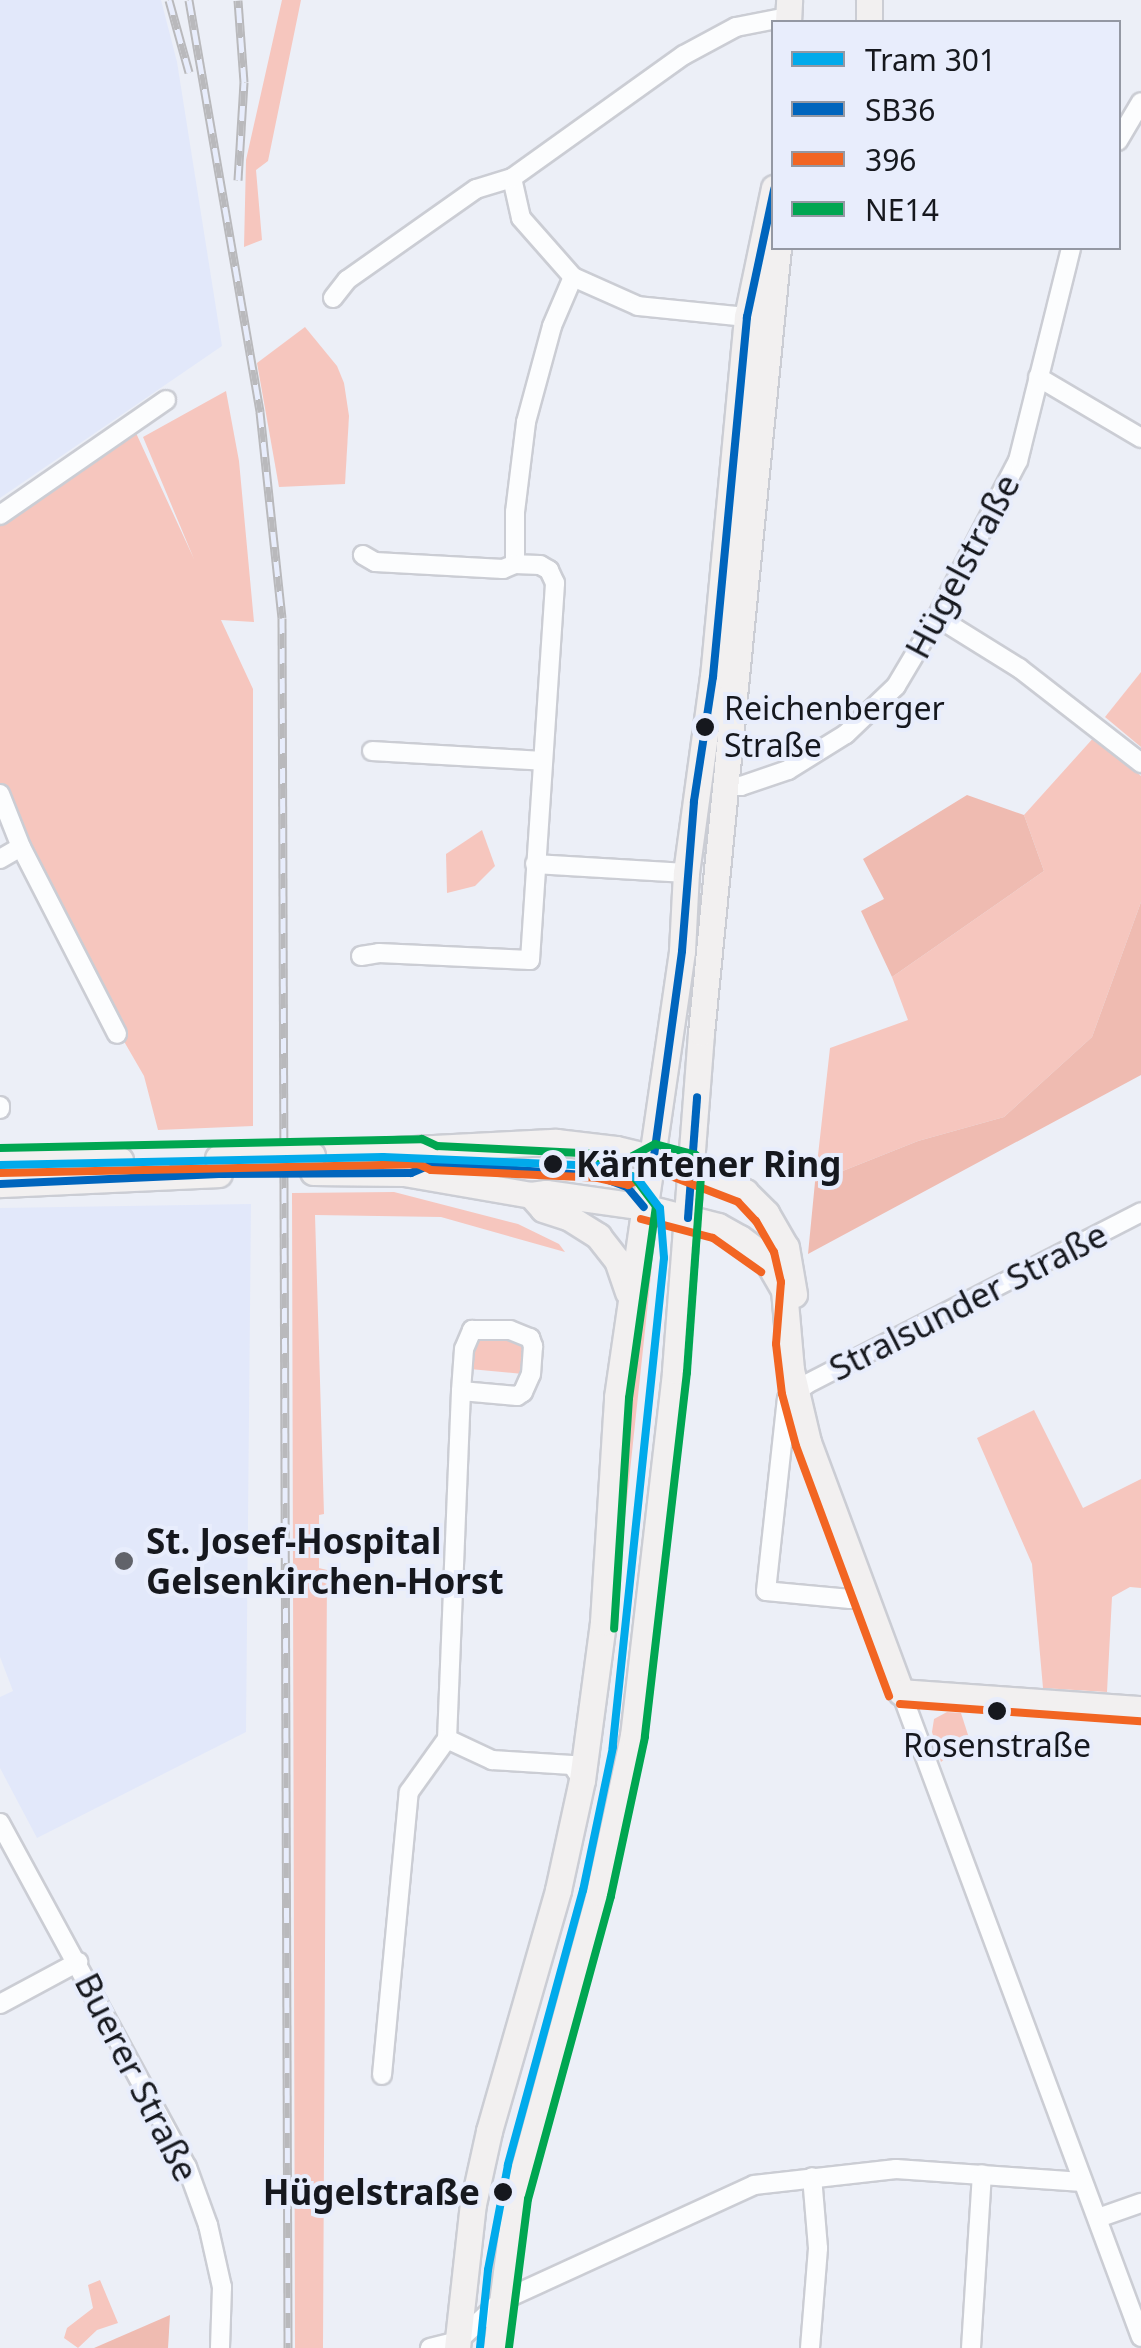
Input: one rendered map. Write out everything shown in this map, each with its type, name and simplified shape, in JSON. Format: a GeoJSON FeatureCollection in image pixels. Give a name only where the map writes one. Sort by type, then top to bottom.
{"type":"FeatureCollection","features":[{"type":"Feature","properties":{"kind":"main road"},"geometry":{"type":"LineString","coordinates":[[496,2348],[516,2197],[599,1893],[630,1753],[676,1371],[726,794],[726,678],[748,317],[771,203]]}},
{"type":"Feature","properties":{"kind":"main road"},"geometry":{"type":"LineString","coordinates":[[458,2345],[474,2204],[489,2130],[558,1890],[582,1780],[603,1622],[617,1397],[629,1294],[654,1156],[682,951],[694,800],[726,678],[778,250]]}},
{"type":"Feature","properties":{"kind":"main road"},"geometry":{"type":"LineString","coordinates":[[0,1184],[58,1171],[312,1163],[517,1141],[596,1146],[691,1167],[745,1192],[773,1223],[786,1247],[794,1281],[788,1318]]}},
{"type":"Feature","properties":{"kind":"main road"},"geometry":{"type":"LineString","coordinates":[[0,1161],[58,1171]]}},
{"type":"Feature","properties":{"kind":"main road"},"geometry":{"type":"LineString","coordinates":[[312,1163],[404,1172],[531,1195],[546,1192],[644,1207],[718,1226],[765,1257],[784,1290],[794,1391],[808,1442],[901,1692],[1141,1709]]}},
{"type":"Feature","properties":{"kind":"main road"},"geometry":{"type":"LineString","coordinates":[[531,1195],[543,1209],[568,1217],[598,1236],[617,1260],[629,1294]]}},
{"type":"Feature","properties":{"kind":"street"},"geometry":{"type":"LineString","coordinates":[[333,298],[347,280],[476,188],[512,178],[684,54],[736,26],[788,13]]}},
{"type":"Feature","properties":{"kind":"street"},"geometry":{"type":"LineString","coordinates":[[1121,136],[1140,106]]}},
{"type":"Feature","properties":{"kind":"street"},"geometry":{"type":"LineString","coordinates":[[512,178],[521,218],[573,276],[638,306],[748,317]]}},
{"type":"Feature","properties":{"kind":"street","name":"Hügelstraße"},"geometry":{"type":"LineString","coordinates":[[726,794],[788,770],[846,734],[896,686],[938,617],[1018,461],[1070,250]]}},
{"type":"Feature","properties":{"kind":"street"},"geometry":{"type":"LineString","coordinates":[[516,564],[516,512],[526,422],[552,326],[573,276]]}},
{"type":"Feature","properties":{"kind":"street"},"geometry":{"type":"LineString","coordinates":[[1038,377],[1141,438]]}},
{"type":"Feature","properties":{"kind":"street"},"geometry":{"type":"LineString","coordinates":[[0,516],[166,400]]}},
{"type":"Feature","properties":{"kind":"street"},"geometry":{"type":"LineString","coordinates":[[361,956],[530,960],[555,583],[550,570],[540,565],[516,564],[503,570],[375,562],[364,555]]}},
{"type":"Feature","properties":{"kind":"street"},"geometry":{"type":"LineString","coordinates":[[938,617],[1018,668],[1141,763]]}},
{"type":"Feature","properties":{"kind":"street"},"geometry":{"type":"LineString","coordinates":[[372,750],[543,761]]}},
{"type":"Feature","properties":{"kind":"street"},"geometry":{"type":"LineString","coordinates":[[0,794],[22,847],[116,1034]]}},
{"type":"Feature","properties":{"kind":"street"},"geometry":{"type":"LineString","coordinates":[[694,800],[726,794]]}},
{"type":"Feature","properties":{"kind":"street"},"geometry":{"type":"LineString","coordinates":[[0,859],[22,847]]}},
{"type":"Feature","properties":{"kind":"street"},"geometry":{"type":"LineString","coordinates":[[535,864],[686,873]]}},
{"type":"Feature","properties":{"kind":"street","name":"Stralsunder Straße"},"geometry":{"type":"LineString","coordinates":[[794,1391],[1141,1212]]}},
{"type":"Feature","properties":{"kind":"street"},"geometry":{"type":"LineString","coordinates":[[382,2075],[409,1792],[448,1739],[461,1391],[464,1349],[472,1330],[510,1330],[530,1338],[534,1346],[531,1374],[523,1392],[516,1396],[461,1391]]}},
{"type":"Feature","properties":{"kind":"street"},"geometry":{"type":"LineString","coordinates":[[794,1391],[783,1416],[766,1590],[850,1599],[864,1596]]}},
{"type":"Feature","properties":{"kind":"street"},"geometry":{"type":"LineString","coordinates":[[901,1692],[1141,2337]]}},
{"type":"Feature","properties":{"kind":"street"},"geometry":{"type":"LineString","coordinates":[[448,1739],[492,1760],[572,1765],[582,1780]]}},
{"type":"Feature","properties":{"kind":"street","name":"Buerer Straße"},"geometry":{"type":"LineString","coordinates":[[0,1822],[187,2167],[208,2225],[222,2287],[220,2348]]}},
{"type":"Feature","properties":{"kind":"street"},"geometry":{"type":"LineString","coordinates":[[0,2004],[78,1962]]}},
{"type":"Feature","properties":{"kind":"street"},"geometry":{"type":"LineString","coordinates":[[430,2348],[458,2345],[501,2301],[754,2186],[896,2169],[1082,2182]]}},
{"type":"Feature","properties":{"kind":"street"},"geometry":{"type":"LineString","coordinates":[[971,2348],[982,2174]]}},
{"type":"Feature","properties":{"kind":"street"},"geometry":{"type":"LineString","coordinates":[[810,2348],[818,2248],[812,2177]]}},
{"type":"Feature","properties":{"kind":"street"},"geometry":{"type":"LineString","coordinates":[[1098,2218],[1141,2203]]}},
{"type":"Feature","properties":{"kind":"shaded area"},"geometry":{"type":"Polygon","coordinates":[[[0,0],[161,0],[177,62],[222,346],[0,498],[0,0]]]}},
{"type":"Feature","properties":{"kind":"shaded area"},"geometry":{"type":"Polygon","coordinates":[[[282,0],[301,0],[268,161],[256,170],[262,240],[244,247],[246,160],[282,0]]]}},
{"type":"Feature","properties":{"kind":"shaded area"},"geometry":{"type":"Polygon","coordinates":[[[305,327],[337,366],[344,383],[349,416],[345,484],[279,487],[257,363],[305,327]]]}},
{"type":"Feature","properties":{"kind":"shaded area"},"geometry":{"type":"Polygon","coordinates":[[[226,391],[239,461],[254,622],[221,620],[253,689],[253,1126],[158,1130],[144,1076],[118,1031],[0,789],[0,518],[136,433],[194,559],[143,437],[226,391]]]}},
{"type":"Feature","properties":{"kind":"shaded area"},"geometry":{"type":"Polygon","coordinates":[[[1141,672],[1141,747],[1105,717],[1141,672]]]}},
{"type":"Feature","properties":{"kind":"shaded area"},"geometry":{"type":"Polygon","coordinates":[[[1096,735],[1141,776],[1141,902],[1092,1037],[1004,1117],[918,1141],[815,1182],[830,1048],[908,1020],[892,977],[1044,871],[1024,815],[1096,735]]]}},
{"type":"Feature","properties":{"kind":"shaded area"},"geometry":{"type":"Polygon","coordinates":[[[967,795],[1024,815],[1044,871],[892,977],[861,911],[884,899],[863,859],[967,795]]]}},
{"type":"Feature","properties":{"kind":"shaded area"},"geometry":{"type":"Polygon","coordinates":[[[482,830],[495,866],[475,886],[447,893],[446,854],[482,830]]]}},
{"type":"Feature","properties":{"kind":"shaded area"},"geometry":{"type":"Polygon","coordinates":[[[1141,902],[1141,1075],[808,1254],[815,1182],[918,1141],[1004,1117],[1092,1037],[1141,902]]]}},
{"type":"Feature","properties":{"kind":"shaded area"},"geometry":{"type":"Polygon","coordinates":[[[394,1192],[518,1224],[559,1244],[565,1252],[441,1217],[315,1215],[324,1514],[319,1515],[319,1568],[327,1570],[323,2348],[295,2348],[292,1193],[394,1192]]]}},
{"type":"Feature","properties":{"kind":"shaded area","name":"St. Josef-Hospital Gelsenkirchen-Horst"},"geometry":{"type":"Polygon","coordinates":[[[251,1204],[246,1732],[37,1838],[0,1768],[0,1697],[13,1691],[0,1657],[0,1208],[251,1204]]]}},
{"type":"Feature","properties":{"kind":"shaded area"},"geometry":{"type":"Polygon","coordinates":[[[646,1249],[652,1250],[652,1265],[600,1752],[557,1937],[502,2128],[569,1883],[646,1249]]]}},
{"type":"Feature","properties":{"kind":"shaded area"},"geometry":{"type":"Polygon","coordinates":[[[487,1334],[512,1337],[526,1352],[523,1374],[470,1369],[471,1346],[487,1334]]]}},
{"type":"Feature","properties":{"kind":"shaded area"},"geometry":{"type":"Polygon","coordinates":[[[1034,1410],[1083,1508],[1141,1479],[1141,1588],[1130,1587],[1112,1597],[1107,1692],[1043,1688],[1032,1564],[977,1438],[1034,1410]]]}},
{"type":"Feature","properties":{"kind":"shaded area"},"geometry":{"type":"Polygon","coordinates":[[[947,1712],[961,1713],[969,1738],[941,1762],[932,1732],[934,1719],[947,1712]]]}},
{"type":"Feature","properties":{"kind":"shaded area"},"geometry":{"type":"Polygon","coordinates":[[[100,2280],[118,2323],[97,2330],[78,2348],[64,2338],[67,2328],[93,2308],[88,2285],[100,2280]]]}},
{"type":"Feature","properties":{"kind":"shaded area"},"geometry":{"type":"Polygon","coordinates":[[[170,2315],[168,2348],[94,2348],[170,2315]]]}},
{"type":"Feature","properties":{"kind":"tram line","name":"301"},"geometry":{"type":"LineString","coordinates":[[0,1165],[383,1157],[600,1166],[637,1178],[660,1208],[664,1258],[613,1747],[583,1890],[508,2165],[488,2270],[480,2348]]}},
{"type":"Feature","properties":{"kind":"tram line"},"geometry":{"type":"LineString","coordinates":[[170,1164],[217,1169]]}},
{"type":"Feature","properties":{"kind":"railway"},"geometry":{"type":"LineString","coordinates":[[169,0],[189,72]]}},
{"type":"Feature","properties":{"kind":"railway"},"geometry":{"type":"LineString","coordinates":[[189,0],[260,412],[282,618],[288,2348]]}},
{"type":"Feature","properties":{"kind":"railway"},"geometry":{"type":"LineString","coordinates":[[238,0],[244,82],[238,180]]}},
{"type":"Feature","properties":{"kind":"transit line","name":"SB36"},"geometry":{"type":"LineString","coordinates":[[654,1156],[682,951],[694,801],[713,677],[747,317],[771,204]]}},
{"type":"Feature","properties":{"kind":"transit line","name":"SB36"},"geometry":{"type":"LineString","coordinates":[[688,1218],[697,1097]]}},
{"type":"Feature","properties":{"kind":"transit line","name":"NE14"},"geometry":{"type":"LineString","coordinates":[[0,1148],[422,1139],[437,1146],[601,1154],[625,1160],[655,1144],[696,1155],[702,1162],[687,1372],[645,1737],[611,1896],[528,2199],[509,2348]]}},
{"type":"Feature","properties":{"kind":"transit line","name":"NE14"},"geometry":{"type":"LineString","coordinates":[[595,1163],[634,1177],[656,1206],[629,1398],[614,1629]]}},
{"type":"Feature","properties":{"kind":"transit line","name":"396"},"geometry":{"type":"LineString","coordinates":[[0,1173],[418,1164],[431,1170],[598,1178],[628,1185],[661,1167]]}},
{"type":"Feature","properties":{"kind":"transit line","name":"SB36"},"geometry":{"type":"LineString","coordinates":[[0,1184],[219,1174],[411,1173],[432,1164],[598,1176],[627,1187],[644,1207]]}},
{"type":"Feature","properties":{"kind":"transit line","name":"396"},"geometry":{"type":"LineString","coordinates":[[650,1168],[738,1202],[756,1221],[774,1252],[781,1282],[776,1344],[782,1394],[796,1446],[889,1696]]}},
{"type":"Feature","properties":{"kind":"transit line","name":"396"},"geometry":{"type":"LineString","coordinates":[[641,1219],[713,1238],[761,1272]]}},
{"type":"Feature","properties":{"kind":"transit line","name":"396"},"geometry":{"type":"LineString","coordinates":[[900,1704],[1140,1721]]}},
{"type":"Feature","properties":{"kind":"place","name":"Reichenberger Straße"},"geometry":{"type":"Point","coordinates":[705,727]}},
{"type":"Feature","properties":{"kind":"place","name":"Kärntener Ring"},"geometry":{"type":"Point","coordinates":[553,1164]}},
{"type":"Feature","properties":{"kind":"place","name":"St. Josef-Hospital Gelsenkirchen-Horst"},"geometry":{"type":"Point","coordinates":[124,1561]}},
{"type":"Feature","properties":{"kind":"place","name":"Rosenstraße"},"geometry":{"type":"Point","coordinates":[997,1711]}},
{"type":"Feature","properties":{"kind":"place","name":"Hügelstraße"},"geometry":{"type":"Point","coordinates":[503,2192]}}]}
